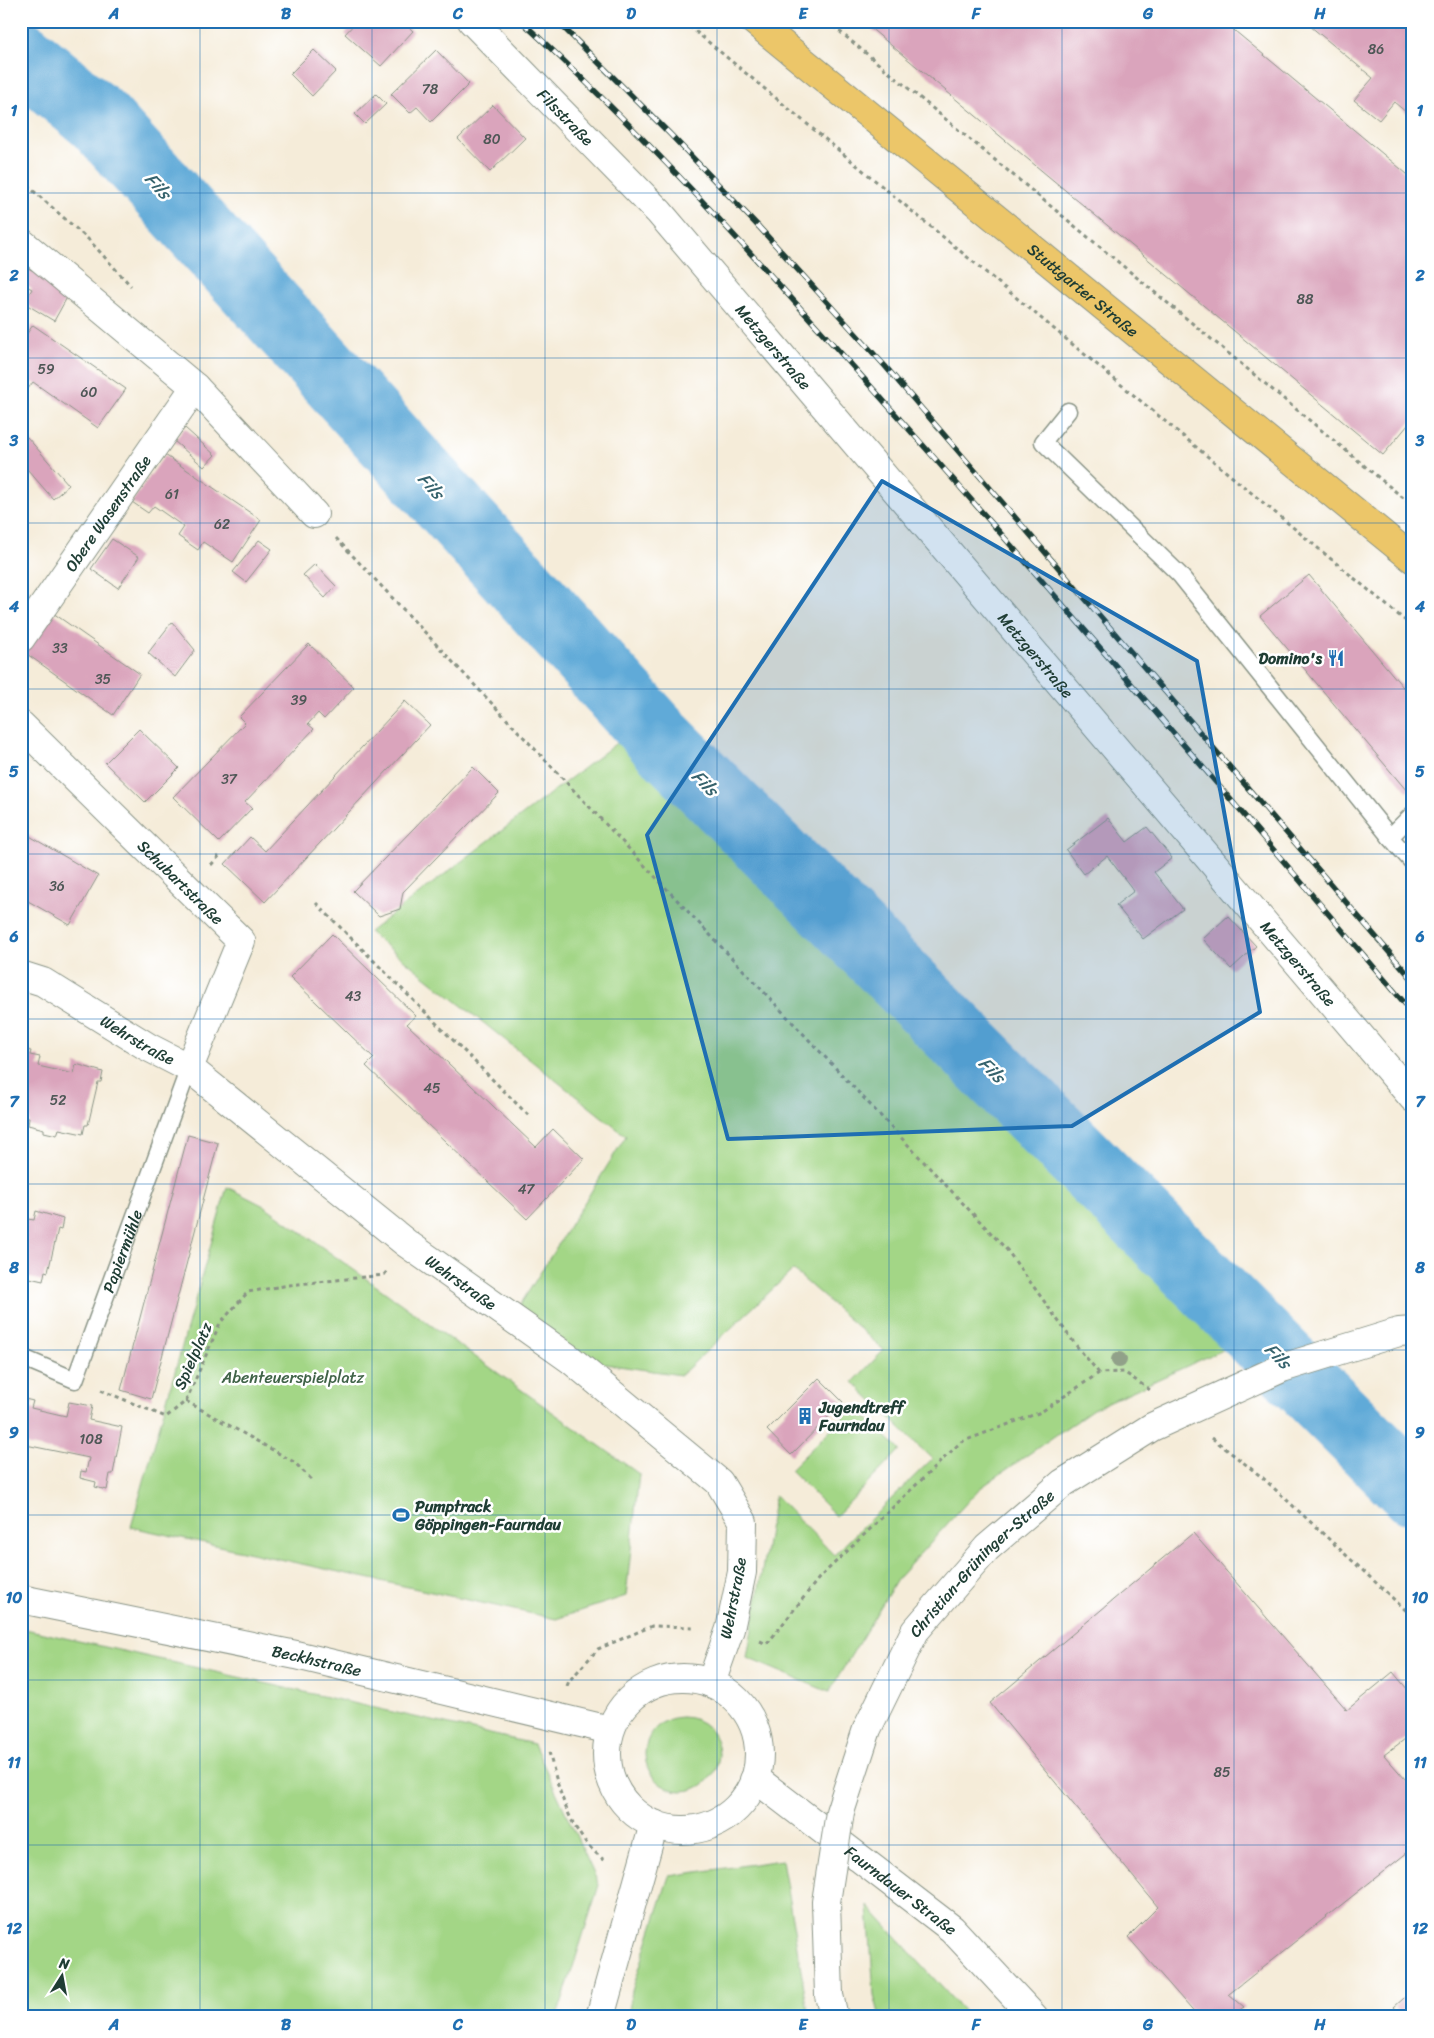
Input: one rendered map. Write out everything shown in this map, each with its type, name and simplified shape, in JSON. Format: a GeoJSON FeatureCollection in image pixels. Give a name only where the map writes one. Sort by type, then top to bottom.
{"type":"FeatureCollection","features":[{"type":"Feature","properties":{"kind":"main road","name":"Stuttgarter Straße"},"geometry":{"type":"LineString","coordinates":[[754,21],[1413,560]]}},
{"type":"Feature","properties":{"kind":"street","name":"Filsstraße"},"geometry":{"type":"LineString","coordinates":[[472,21],[659,212]]}},
{"type":"Feature","properties":{"kind":"street","name":"Metzgerstraße"},"geometry":{"type":"LineString","coordinates":[[659,212],[1413,1098]]}},
{"type":"Feature","properties":{"kind":"street"},"geometry":{"type":"LineString","coordinates":[[21,242],[195,387],[314,514]]}},
{"type":"Feature","properties":{"kind":"street","name":"Obere Wasenstraße"},"geometry":{"type":"LineString","coordinates":[[21,638],[195,387]]}},
{"type":"Feature","properties":{"kind":"street","name":"Schubartstraße"},"geometry":{"type":"LineString","coordinates":[[21,725],[241,941],[188,1068]]}},
{"type":"Feature","properties":{"kind":"street","name":"Wehrstraße"},"geometry":{"type":"LineString","coordinates":[[21,975],[43,982],[148,1047],[188,1068],[406,1243],[570,1359],[719,1482],[744,1522],[742,1572],[730,1629],[711,1683]]}},
{"type":"Feature","properties":{"kind":"street","name":"Christian-Grüninger-Straße"},"geometry":{"type":"LineString","coordinates":[[832,2006],[826,1902],[840,1812],[867,1728],[915,1632],[987,1548],[1063,1483],[1152,1427],[1282,1368],[1399,1332],[1413,1331]]}},
{"type":"Feature","properties":{"kind":"street","name":"Beckhstraße"},"geometry":{"type":"LineString","coordinates":[[21,1599],[296,1654],[610,1730]]}},
{"type":"Feature","properties":{"kind":"street"},"geometry":{"type":"LineString","coordinates":[[687,1678],[711,1683],[733,1696],[750,1716],[758,1740],[759,1765],[751,1789],[736,1810],[714,1824],[690,1830],[664,1828],[641,1818],[623,1801],[611,1780],[606,1755],[610,1730],[621,1708],[639,1691],[662,1681],[687,1678]]}},
{"type":"Feature","properties":{"kind":"street","name":"Faurndauer Straße"},"geometry":{"type":"LineString","coordinates":[[754,1780],[760,1782],[952,1929],[1034,2017]]}},
{"type":"Feature","properties":{"kind":"street"},"geometry":{"type":"LineString","coordinates":[[600,2017],[654,1824]]}},
{"type":"Feature","properties":{"kind":"lane"},"geometry":{"type":"LineString","coordinates":[[1068,411],[1043,442],[1180,575],[1390,837],[1413,863]]}},
{"type":"Feature","properties":{"kind":"lane"},"geometry":{"type":"LineString","coordinates":[[1390,837],[1413,814]]}},
{"type":"Feature","properties":{"kind":"lane","name":"Papiermühle"},"geometry":{"type":"LineString","coordinates":[[75,1380],[188,1068]]}},
{"type":"Feature","properties":{"kind":"lane"},"geometry":{"type":"LineString","coordinates":[[21,1357],[75,1380]]}},
{"type":"Feature","properties":{"kind":"path"},"geometry":{"type":"LineString","coordinates":[[683,21],[1413,627]]}},
{"type":"Feature","properties":{"kind":"path"},"geometry":{"type":"LineString","coordinates":[[827,21],[1413,506]]}},
{"type":"Feature","properties":{"kind":"path"},"geometry":{"type":"LineString","coordinates":[[314,514],[1007,1250],[1075,1344],[1099,1373],[1124,1372],[1154,1393]]}},
{"type":"Feature","properties":{"kind":"path"},"geometry":{"type":"LineString","coordinates":[[316,903],[530,1117]]}},
{"type":"Feature","properties":{"kind":"path","name":"Spielplatz"},"geometry":{"type":"LineString","coordinates":[[75,1380],[166,1417],[186,1401],[220,1323],[248,1292],[289,1285],[384,1275],[406,1243]]}},
{"type":"Feature","properties":{"kind":"path"},"geometry":{"type":"LineString","coordinates":[[186,1401],[294,1462],[313,1481]]}},
{"type":"Feature","properties":{"kind":"path"},"geometry":{"type":"LineString","coordinates":[[1208,1436],[1263,1478],[1413,1617]]}},
{"type":"Feature","properties":{"kind":"highlighted area"},"geometry":{"type":"Polygon","coordinates":[[[882,481],[1197,661],[1260,1012],[1072,1126],[728,1139],[647,835],[882,481]]]}},
{"type":"Feature","properties":{"kind":"green space"},"geometry":{"type":"Polygon","coordinates":[[[623,738],[1233,1345],[1093,1409],[979,1489],[898,1578],[829,1692],[747,1658],[775,1495],[834,1555],[932,1459],[853,1382],[884,1350],[793,1270],[681,1375],[570,1359],[512,1318],[626,1136],[369,932],[623,738]]]}},
{"type":"Feature","properties":{"kind":"green space","name":"Abenteuerspielplatz"},"geometry":{"type":"Polygon","coordinates":[[[227,1187],[266,1207],[639,1474],[626,1596],[556,1619],[131,1527],[227,1187]]]}},
{"type":"Feature","properties":{"kind":"green space"},"geometry":{"type":"Polygon","coordinates":[[[854,1406],[900,1450],[836,1516],[790,1470],[854,1406]]]}},
{"type":"Feature","properties":{"kind":"green space"},"geometry":{"type":"Polygon","coordinates":[[[21,1628],[534,1744],[599,1885],[557,2017],[21,2017],[21,1628]]]}},
{"type":"Feature","properties":{"kind":"green space"},"geometry":{"type":"Polygon","coordinates":[[[682,1717],[703,1723],[713,1733],[719,1754],[713,1775],[703,1785],[682,1791],[661,1785],[651,1775],[645,1754],[651,1733],[661,1723],[682,1717]]]}},
{"type":"Feature","properties":{"kind":"green space"},"geometry":{"type":"Polygon","coordinates":[[[782,1860],[809,2017],[628,2017],[632,1991],[669,1876],[782,1860]]]}},
{"type":"Feature","properties":{"kind":"green space"},"geometry":{"type":"Polygon","coordinates":[[[868,1906],[969,2017],[880,2017],[874,1995],[868,1906]]]}},
{"type":"Feature","properties":{"kind":"building"},"geometry":{"type":"Polygon","coordinates":[[[357,21],[402,21],[413,31],[381,66],[345,34],[357,21]]]}},
{"type":"Feature","properties":{"kind":"building"},"geometry":{"type":"Polygon","coordinates":[[[862,21],[1223,21],[1413,179],[1413,419],[1383,455],[862,21]]]}},
{"type":"Feature","properties":{"kind":"building"},"geometry":{"type":"Polygon","coordinates":[[[1304,21],[1413,21],[1413,118],[1394,102],[1379,120],[1354,100],[1373,78],[1304,21]]]}},
{"type":"Feature","properties":{"kind":"building"},"geometry":{"type":"Polygon","coordinates":[[[314,50],[336,71],[312,96],[290,74],[314,50]]]}},
{"type":"Feature","properties":{"kind":"building"},"geometry":{"type":"Polygon","coordinates":[[[436,50],[469,84],[431,122],[417,107],[410,113],[391,94],[436,50]]]}},
{"type":"Feature","properties":{"kind":"building"},"geometry":{"type":"Polygon","coordinates":[[[376,94],[386,104],[365,124],[355,114],[376,94]]]}},
{"type":"Feature","properties":{"kind":"building"},"geometry":{"type":"Polygon","coordinates":[[[493,105],[525,138],[490,172],[458,139],[493,105]]]}},
{"type":"Feature","properties":{"kind":"building"},"geometry":{"type":"Polygon","coordinates":[[[21,264],[70,292],[54,321],[24,303],[32,289],[21,283],[21,264]]]}},
{"type":"Feature","properties":{"kind":"building"},"geometry":{"type":"Polygon","coordinates":[[[33,325],[126,389],[98,428],[33,382],[21,398],[21,342],[33,325]]]}},
{"type":"Feature","properties":{"kind":"building"},"geometry":{"type":"Polygon","coordinates":[[[185,428],[215,455],[204,467],[174,441],[185,428]]]}},
{"type":"Feature","properties":{"kind":"building"},"geometry":{"type":"Polygon","coordinates":[[[27,437],[69,485],[53,499],[21,462],[21,442],[27,437]]]}},
{"type":"Feature","properties":{"kind":"building"},"geometry":{"type":"Polygon","coordinates":[[[165,455],[261,520],[233,562],[203,542],[198,550],[178,536],[184,527],[154,506],[148,513],[132,502],[165,455]]]}},
{"type":"Feature","properties":{"kind":"building"},"geometry":{"type":"Polygon","coordinates":[[[112,539],[139,557],[118,588],[91,569],[112,539]]]}},
{"type":"Feature","properties":{"kind":"building"},"geometry":{"type":"Polygon","coordinates":[[[259,540],[272,549],[246,582],[233,572],[259,540]]]}},
{"type":"Feature","properties":{"kind":"building"},"geometry":{"type":"Polygon","coordinates":[[[315,564],[336,586],[325,598],[303,575],[315,564]]]}},
{"type":"Feature","properties":{"kind":"building","name":"Domino's"},"geometry":{"type":"Polygon","coordinates":[[[1309,575],[1413,699],[1413,786],[1407,791],[1260,616],[1309,575]]]}},
{"type":"Feature","properties":{"kind":"building"},"geometry":{"type":"Polygon","coordinates":[[[53,613],[140,674],[113,715],[24,652],[53,613]]]}},
{"type":"Feature","properties":{"kind":"building"},"geometry":{"type":"Polygon","coordinates":[[[172,622],[195,650],[175,677],[148,653],[172,622]]]}},
{"type":"Feature","properties":{"kind":"building"},"geometry":{"type":"Polygon","coordinates":[[[309,644],[354,687],[324,719],[318,713],[308,724],[314,729],[245,802],[252,808],[219,842],[173,797],[245,723],[239,717],[309,644]]]}},
{"type":"Feature","properties":{"kind":"building"},"geometry":{"type":"Polygon","coordinates":[[[405,701],[430,725],[265,902],[225,864],[250,837],[265,851],[405,701]]]}},
{"type":"Feature","properties":{"kind":"building"},"geometry":{"type":"Polygon","coordinates":[[[139,729],[179,768],[145,802],[105,763],[139,729]]]}},
{"type":"Feature","properties":{"kind":"building"},"geometry":{"type":"Polygon","coordinates":[[[473,767],[499,793],[403,892],[400,909],[379,916],[353,891],[473,767]]]}},
{"type":"Feature","properties":{"kind":"building"},"geometry":{"type":"Polygon","coordinates":[[[1108,818],[1127,842],[1147,827],[1172,858],[1154,872],[1183,909],[1143,939],[1116,905],[1134,891],[1107,856],[1084,874],[1066,850],[1108,818]]]}},
{"type":"Feature","properties":{"kind":"building"},"geometry":{"type":"Polygon","coordinates":[[[21,831],[98,876],[70,925],[21,897],[21,831]]]}},
{"type":"Feature","properties":{"kind":"building"},"geometry":{"type":"Polygon","coordinates":[[[1228,916],[1256,946],[1231,969],[1203,939],[1228,916]]]}},
{"type":"Feature","properties":{"kind":"building"},"geometry":{"type":"Polygon","coordinates":[[[332,934],[416,1016],[407,1024],[536,1147],[553,1129],[584,1159],[527,1219],[366,1066],[374,1058],[290,977],[332,934]]]}},
{"type":"Feature","properties":{"kind":"building"},"geometry":{"type":"Polygon","coordinates":[[[21,1049],[31,1051],[30,1055],[40,1057],[38,1066],[74,1074],[76,1064],[103,1072],[101,1082],[98,1082],[88,1125],[85,1125],[83,1134],[59,1129],[57,1135],[44,1132],[44,1129],[28,1125],[29,1118],[21,1117],[21,1049]]]}},
{"type":"Feature","properties":{"kind":"building"},"geometry":{"type":"Polygon","coordinates":[[[188,1135],[218,1143],[151,1399],[121,1390],[188,1135]]]}},
{"type":"Feature","properties":{"kind":"building"},"geometry":{"type":"Polygon","coordinates":[[[36,1211],[63,1219],[61,1230],[58,1229],[48,1272],[45,1271],[43,1281],[21,1276],[21,1218],[34,1220],[36,1211]]]}},
{"type":"Feature","properties":{"kind":"building","name":"Jugendtreff Faurndau"},"geometry":{"type":"Polygon","coordinates":[[[819,1378],[843,1402],[791,1455],[767,1430],[819,1378]]]}},
{"type":"Feature","properties":{"kind":"building"},"geometry":{"type":"Polygon","coordinates":[[[21,1398],[33,1401],[31,1408],[66,1416],[69,1402],[92,1406],[89,1420],[122,1427],[113,1474],[110,1474],[107,1490],[95,1487],[96,1482],[80,1478],[81,1471],[86,1472],[89,1458],[21,1444],[21,1398]]]}},
{"type":"Feature","properties":{"kind":"building"},"geometry":{"type":"Polygon","coordinates":[[[1193,1533],[1347,1710],[1393,1672],[1413,1696],[1413,1733],[1384,1755],[1413,1788],[1413,1848],[1229,1994],[1244,2007],[1229,2017],[1198,2017],[1128,1937],[1158,1907],[990,1703],[1193,1533]]]}},
{"type":"Feature","properties":{"kind":"building"},"geometry":{"type":"Polygon","coordinates":[[[1413,1990],[1413,2017],[1403,2017],[1394,2007],[1413,1990]]]}},
{"type":"Feature","properties":{"kind":"waterway","name":"Fils"},"geometry":{"type":"LineString","coordinates":[[21,55],[98,119],[663,742],[1413,1490]]}},
{"type":"Feature","properties":{"kind":"railway"},"geometry":{"type":"LineString","coordinates":[[521,21],[616,111],[751,254],[1083,628],[1413,1013]]}},
{"type":"Feature","properties":{"kind":"railway"},"geometry":{"type":"LineString","coordinates":[[557,21],[670,134],[759,227],[885,366],[1413,980]]}},
{"type":"Feature","properties":{"kind":"place","name":"Domino's"},"geometry":{"type":"Point","coordinates":[1336,658]}},
{"type":"Feature","properties":{"kind":"place","name":"Jugendtreff Faurndau"},"geometry":{"type":"Point","coordinates":[805,1416]}},
{"type":"Feature","properties":{"kind":"place","name":"Pumptrack Göppingen-Faurndau"},"geometry":{"type":"Point","coordinates":[401,1515]}}]}
